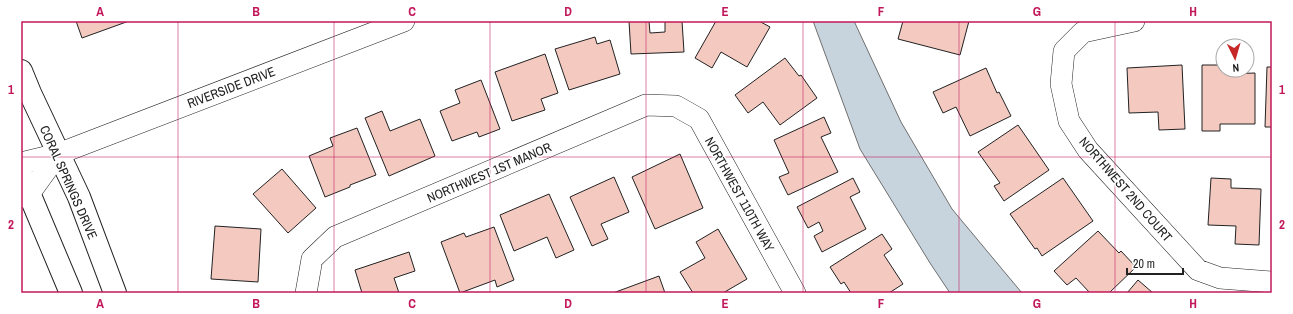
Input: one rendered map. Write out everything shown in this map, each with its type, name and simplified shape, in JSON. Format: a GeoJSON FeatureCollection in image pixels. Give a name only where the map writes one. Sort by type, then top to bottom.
{"type":"FeatureCollection","features":[{"type":"Feature","properties":{"kind":"main road","name":"CORAL SPRINGS DRIVE"},"geometry":{"type":"LineString","coordinates":[[21,71],[79,197],[115,293]]}},
{"type":"Feature","properties":{"kind":"main road"},"geometry":{"type":"LineString","coordinates":[[24,188],[71,293]]}},
{"type":"Feature","properties":{"kind":"street","name":"RIVERSIDE DRIVE"},"geometry":{"type":"LineString","coordinates":[[21,163],[58,154],[404,21]]}},
{"type":"Feature","properties":{"kind":"street","name":"NORTHWEST 2ND COURT"},"geometry":{"type":"LineString","coordinates":[[1134,21],[1083,32],[1064,51],[1061,84],[1069,121],[1088,150],[1198,270],[1220,278],[1272,282]]}},
{"type":"Feature","properties":{"kind":"street","name":"NORTHWEST 1ST MANOR"},"geometry":{"type":"LineString","coordinates":[[306,293],[312,259],[336,237],[638,108],[646,105],[676,106]]}},
{"type":"Feature","properties":{"kind":"street","name":"NORTHWEST 110TH WAY"},"geometry":{"type":"LineString","coordinates":[[676,106],[699,119],[793,293]]}},
{"type":"Feature","properties":{"kind":"street"},"geometry":{"type":"LineString","coordinates":[[24,188],[58,154]]}},
{"type":"Feature","properties":{"kind":"shaded area"},"geometry":{"type":"Polygon","coordinates":[[[813,21],[854,21],[901,122],[952,209],[1022,293],[950,293],[860,149],[813,21]]]}},
{"type":"Feature","properties":{"kind":"building"},"geometry":{"type":"Polygon","coordinates":[[[76,21],[129,21],[82,38],[76,21]]]}},
{"type":"Feature","properties":{"kind":"building"},"geometry":{"type":"Polygon","coordinates":[[[629,21],[649,21],[650,33],[665,32],[665,21],[682,21],[684,52],[631,54],[629,21]]]}},
{"type":"Feature","properties":{"kind":"building"},"geometry":{"type":"Polygon","coordinates":[[[716,21],[759,21],[770,27],[747,67],[721,52],[712,68],[695,58],[716,21]]]}},
{"type":"Feature","properties":{"kind":"building"},"geometry":{"type":"Polygon","coordinates":[[[903,21],[969,21],[960,55],[898,39],[903,21]]]}},
{"type":"Feature","properties":{"kind":"building"},"geometry":{"type":"Polygon","coordinates":[[[595,37],[597,44],[610,40],[620,74],[569,90],[555,49],[595,37]]]}},
{"type":"Feature","properties":{"kind":"building"},"geometry":{"type":"Polygon","coordinates":[[[545,54],[558,93],[541,99],[545,110],[512,121],[495,72],[545,54]]]}},
{"type":"Feature","properties":{"kind":"building"},"geometry":{"type":"Polygon","coordinates":[[[785,58],[799,76],[801,75],[817,98],[780,125],[763,102],[748,113],[735,95],[785,58]]]}},
{"type":"Feature","properties":{"kind":"building"},"geometry":{"type":"Polygon","coordinates":[[[1182,65],[1185,129],[1159,130],[1158,112],[1129,113],[1127,68],[1182,65]]]}},
{"type":"Feature","properties":{"kind":"building"},"geometry":{"type":"Polygon","coordinates":[[[1202,65],[1215,65],[1215,78],[1255,78],[1255,124],[1220,124],[1220,131],[1202,131],[1202,65]]]}},
{"type":"Feature","properties":{"kind":"building"},"geometry":{"type":"Polygon","coordinates":[[[1267,67],[1272,67],[1272,127],[1265,127],[1267,67]]]}},
{"type":"Feature","properties":{"kind":"building"},"geometry":{"type":"Polygon","coordinates":[[[986,68],[997,93],[999,92],[1011,116],[970,136],[956,107],[943,113],[933,92],[986,68]]]}},
{"type":"Feature","properties":{"kind":"building"},"geometry":{"type":"Polygon","coordinates":[[[481,80],[500,129],[479,137],[477,132],[452,141],[440,111],[460,103],[455,90],[481,80]]]}},
{"type":"Feature","properties":{"kind":"building"},"geometry":{"type":"Polygon","coordinates":[[[382,111],[390,131],[420,119],[435,156],[389,176],[365,118],[382,111]]]}},
{"type":"Feature","properties":{"kind":"building"},"geometry":{"type":"Polygon","coordinates":[[[824,117],[831,133],[821,137],[838,172],[788,195],[779,177],[789,173],[774,140],[824,117]]]}},
{"type":"Feature","properties":{"kind":"building"},"geometry":{"type":"Polygon","coordinates":[[[1018,125],[1049,170],[1004,201],[994,186],[1000,183],[978,152],[1018,125]]]}},
{"type":"Feature","properties":{"kind":"building"},"geometry":{"type":"Polygon","coordinates":[[[357,128],[376,175],[325,197],[309,156],[333,146],[330,138],[357,128]]]}},
{"type":"Feature","properties":{"kind":"building"},"geometry":{"type":"Polygon","coordinates":[[[680,154],[703,208],[655,229],[632,177],[680,154]]]}},
{"type":"Feature","properties":{"kind":"building"},"geometry":{"type":"Polygon","coordinates":[[[282,169],[316,208],[288,233],[253,194],[282,169]]]}},
{"type":"Feature","properties":{"kind":"building"},"geometry":{"type":"Polygon","coordinates":[[[614,177],[629,212],[601,224],[608,239],[592,246],[570,197],[614,177]]]}},
{"type":"Feature","properties":{"kind":"building"},"geometry":{"type":"Polygon","coordinates":[[[853,178],[860,192],[850,197],[866,229],[822,252],[814,236],[823,231],[819,222],[808,228],[797,207],[853,178]]]}},
{"type":"Feature","properties":{"kind":"building"},"geometry":{"type":"Polygon","coordinates":[[[1063,178],[1093,221],[1042,256],[1037,248],[1035,249],[1010,214],[1063,178]]]}},
{"type":"Feature","properties":{"kind":"building"},"geometry":{"type":"Polygon","coordinates":[[[1211,178],[1231,179],[1231,188],[1261,189],[1259,245],[1235,244],[1236,226],[1208,225],[1211,178]]]}},
{"type":"Feature","properties":{"kind":"building"},"geometry":{"type":"Polygon","coordinates":[[[549,194],[574,250],[556,258],[547,237],[514,251],[500,215],[549,194]]]}},
{"type":"Feature","properties":{"kind":"building"},"geometry":{"type":"Polygon","coordinates":[[[215,226],[261,229],[258,282],[211,279],[215,226]]]}},
{"type":"Feature","properties":{"kind":"building"},"geometry":{"type":"Polygon","coordinates":[[[494,227],[514,280],[497,287],[495,280],[460,293],[441,242],[464,233],[466,237],[494,227]]]}},
{"type":"Feature","properties":{"kind":"building"},"geometry":{"type":"Polygon","coordinates":[[[718,229],[747,279],[723,293],[693,293],[680,272],[705,258],[696,242],[718,229]]]}},
{"type":"Feature","properties":{"kind":"building"},"geometry":{"type":"Polygon","coordinates":[[[1098,231],[1119,253],[1121,251],[1136,267],[1109,293],[1090,293],[1076,278],[1067,285],[1054,271],[1098,231]]]}},
{"type":"Feature","properties":{"kind":"building"},"geometry":{"type":"Polygon","coordinates":[[[882,234],[892,249],[884,255],[903,284],[889,293],[851,293],[844,282],[841,284],[830,267],[882,234]]]}},
{"type":"Feature","properties":{"kind":"building"},"geometry":{"type":"Polygon","coordinates":[[[409,252],[415,271],[394,278],[399,293],[362,293],[355,270],[409,252]]]}},
{"type":"Feature","properties":{"kind":"building"},"geometry":{"type":"Polygon","coordinates":[[[659,276],[665,293],[613,293],[659,276]]]}},
{"type":"Feature","properties":{"kind":"building"},"geometry":{"type":"Polygon","coordinates":[[[1138,280],[1153,293],[1127,293],[1138,280]]]}}]}
